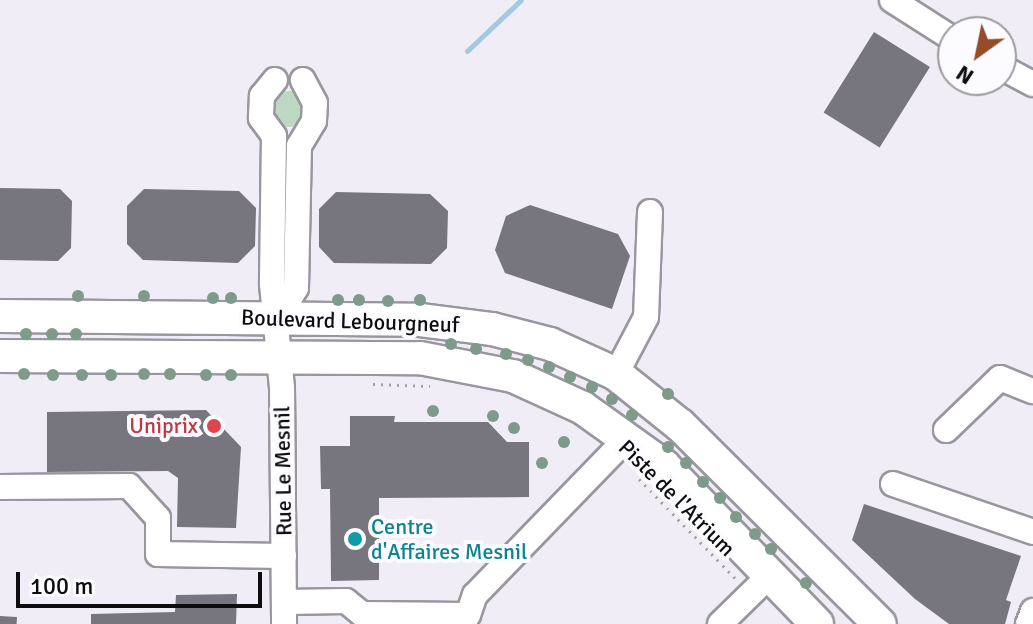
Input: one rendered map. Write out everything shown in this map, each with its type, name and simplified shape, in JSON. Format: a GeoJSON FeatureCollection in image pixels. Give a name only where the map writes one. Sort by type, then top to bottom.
{"type":"FeatureCollection","features":[{"type":"Feature","properties":{"kind":"main road","name":"Boulevard Lebourgneuf"},"geometry":{"type":"LineString","coordinates":[[0,316],[420,320],[492,329],[550,344],[616,374],[680,425],[880,624]]}},
{"type":"Feature","properties":{"kind":"main road","name":"Boulevard Lebourgneuf"},"geometry":{"type":"LineString","coordinates":[[0,356],[420,358],[513,376],[583,408],[628,437],[664,466],[755,581],[817,624]]}},
{"type":"Feature","properties":{"kind":"street"},"geometry":{"type":"LineString","coordinates":[[892,0],[937,29]]}},
{"type":"Feature","properties":{"kind":"street","name":"Rue Le Mesnil"},"geometry":{"type":"LineString","coordinates":[[275,80],[262,96],[261,118],[274,136],[272,284],[279,317],[281,359],[284,613]]}},
{"type":"Feature","properties":{"kind":"street"},"geometry":{"type":"LineString","coordinates":[[279,317],[296,288],[299,146],[314,121],[315,103],[303,80]]}},
{"type":"Feature","properties":{"kind":"street"},"geometry":{"type":"LineString","coordinates":[[616,374],[646,317],[650,212]]}},
{"type":"Feature","properties":{"kind":"street"},"geometry":{"type":"LineString","coordinates":[[946,430],[1000,378],[1033,391]]}},
{"type":"Feature","properties":{"kind":"street"},"geometry":{"type":"LineString","coordinates":[[284,613],[346,601],[362,614],[468,615],[475,595],[628,437]]}},
{"type":"Feature","properties":{"kind":"street"},"geometry":{"type":"LineString","coordinates":[[893,484],[1033,532]]}},
{"type":"Feature","properties":{"kind":"street"},"geometry":{"type":"LineString","coordinates":[[0,487],[129,486],[158,518],[158,554],[284,556]]}},
{"type":"Feature","properties":{"kind":"street"},"geometry":{"type":"LineString","coordinates":[[720,624],[755,581]]}},
{"type":"Feature","properties":{"kind":"street"},"geometry":{"type":"LineString","coordinates":[[1028,624],[1033,611]]}},
{"type":"Feature","properties":{"kind":"path"},"geometry":{"type":"LineString","coordinates":[[371,383],[440,386]]}},
{"type":"Feature","properties":{"kind":"path","name":"Piste de l'Atrium"},"geometry":{"type":"LineString","coordinates":[[637,477],[755,581]]}},
{"type":"Feature","properties":{"kind":"green space"},"geometry":{"type":"Polygon","coordinates":[[[289,91],[302,96],[307,109],[302,122],[289,127],[276,122],[271,109],[276,96],[289,91]]]}},
{"type":"Feature","properties":{"kind":"building"},"geometry":{"type":"Polygon","coordinates":[[[874,32],[930,67],[880,148],[824,113],[874,32]]]}},
{"type":"Feature","properties":{"kind":"building"},"geometry":{"type":"Polygon","coordinates":[[[0,188],[60,189],[72,201],[71,248],[58,261],[0,260],[0,188]]]}},
{"type":"Feature","properties":{"kind":"building"},"geometry":{"type":"Polygon","coordinates":[[[144,189],[239,191],[256,208],[255,246],[238,263],[143,260],[127,244],[127,206],[144,189]]]}},
{"type":"Feature","properties":{"kind":"building"},"geometry":{"type":"Polygon","coordinates":[[[336,192],[430,194],[448,211],[447,248],[431,264],[334,263],[319,247],[319,209],[336,192]]]}},
{"type":"Feature","properties":{"kind":"building"},"geometry":{"type":"Polygon","coordinates":[[[530,205],[618,234],[630,256],[612,309],[505,273],[495,250],[506,216],[530,205]]]}},
{"type":"Feature","properties":{"kind":"building"},"geometry":{"type":"Polygon","coordinates":[[[206,410],[241,447],[236,528],[177,527],[178,478],[168,471],[47,472],[47,412],[206,410]]]}},
{"type":"Feature","properties":{"kind":"building","name":"Centre d'Affaires Mesnil"},"geometry":{"type":"Polygon","coordinates":[[[350,416],[395,416],[394,422],[488,422],[507,442],[529,442],[529,497],[379,498],[379,580],[331,581],[330,489],[321,489],[320,446],[350,446],[350,416]]]}},
{"type":"Feature","properties":{"kind":"building"},"geometry":{"type":"Polygon","coordinates":[[[864,504],[1021,556],[1006,600],[1011,602],[1005,624],[949,624],[915,599],[852,540],[864,504]]]}},
{"type":"Feature","properties":{"kind":"building"},"geometry":{"type":"Polygon","coordinates":[[[237,594],[236,624],[91,624],[91,614],[175,612],[176,595],[237,594]]]}},
{"type":"Feature","properties":{"kind":"building"},"geometry":{"type":"Polygon","coordinates":[[[0,616],[17,617],[17,624],[0,624],[0,616]]]}},
{"type":"Feature","properties":{"kind":"waterway"},"geometry":{"type":"LineString","coordinates":[[467,51],[521,0]]}},
{"type":"Feature","properties":{"kind":"place","name":"Uniprix"},"geometry":{"type":"Point","coordinates":[214,426]}},
{"type":"Feature","properties":{"kind":"place","name":"Centre d'Affaires Mesnil"},"geometry":{"type":"Point","coordinates":[355,539]}}]}
